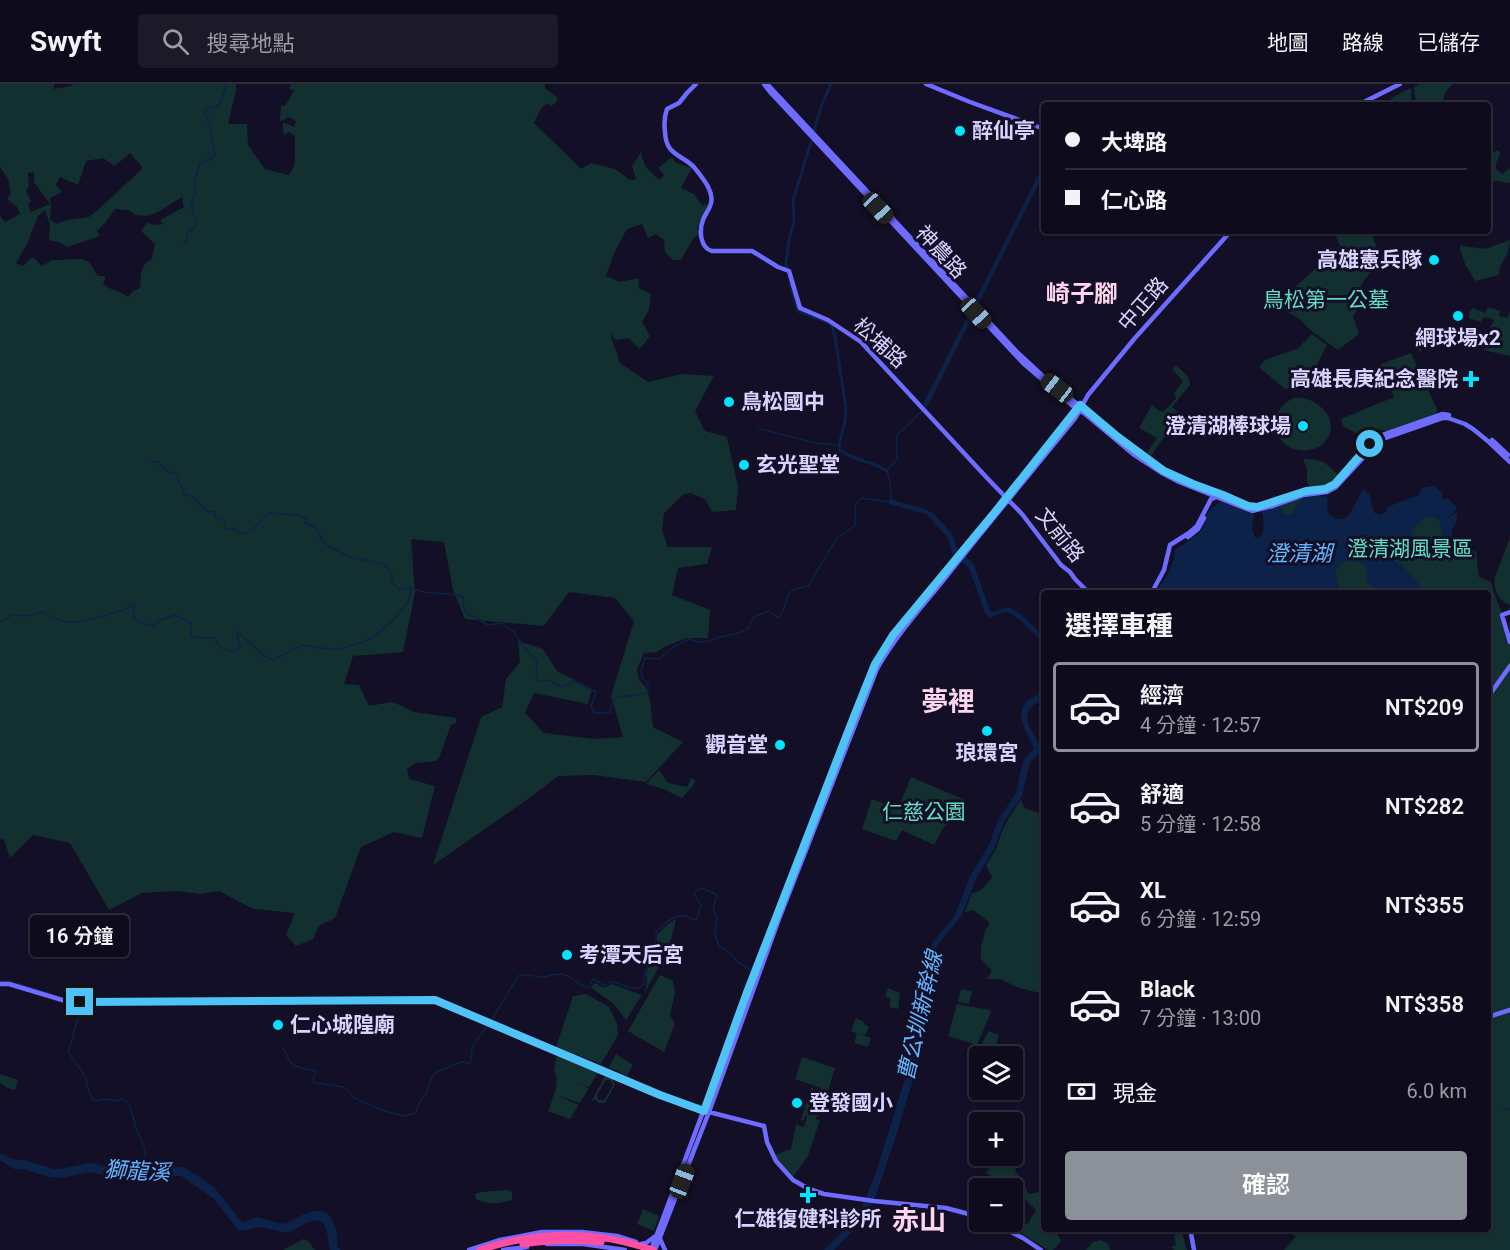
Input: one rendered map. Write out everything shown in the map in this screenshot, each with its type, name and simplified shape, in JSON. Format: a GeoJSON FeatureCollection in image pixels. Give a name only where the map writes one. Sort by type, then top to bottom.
{"type":"FeatureCollection","features":[{"type":"Feature","properties":{"kind":"highway"},"geometry":{"type":"LineString","coordinates":[[480,1250],[498,1244],[542,1236],[581,1234],[616,1239],[654,1249]]}},
{"type":"Feature","properties":{"kind":"highway"},"geometry":{"type":"LineString","coordinates":[[491,1250],[543,1240],[583,1240],[640,1247]]}},
{"type":"Feature","properties":{"kind":"street","name":"松埔路"},"geometry":{"type":"LineString","coordinates":[[696,84],[679,104],[667,109],[664,119],[665,140],[677,156],[693,166],[709,187],[711,205],[701,226],[704,247],[712,251],[752,251],[766,261],[787,270],[801,310],[828,320],[861,342],[1008,499]]}},
{"type":"Feature","properties":{"kind":"street","name":"神農路"},"geometry":{"type":"LineString","coordinates":[[766,84],[999,335],[1039,373],[1081,407]]}},
{"type":"Feature","properties":{"kind":"street"},"geometry":{"type":"LineString","coordinates":[[926,84],[1041,128]]}},
{"type":"Feature","properties":{"kind":"street"},"geometry":{"type":"LineString","coordinates":[[1364,102],[1400,84]]}},
{"type":"Feature","properties":{"kind":"street","name":"中正路"},"geometry":{"type":"LineString","coordinates":[[706,1112],[776,918],[877,669],[901,632],[957,559],[1008,499],[1081,407],[1094,387],[1149,321],[1228,234]]}},
{"type":"Feature","properties":{"kind":"street"},"geometry":{"type":"LineString","coordinates":[[1081,407],[1164,471],[1253,507],[1306,491],[1330,487],[1372,441],[1382,435],[1442,414],[1456,417],[1474,426],[1510,457]]}},
{"type":"Feature","properties":{"kind":"street"},"geometry":{"type":"LineString","coordinates":[[1081,407],[1133,454],[1162,473],[1252,511],[1304,495],[1332,490],[1383,439],[1443,418],[1456,420],[1473,429],[1510,462]]}},
{"type":"Feature","properties":{"kind":"street"},"geometry":{"type":"LineString","coordinates":[[1154,590],[1164,570],[1169,547],[1184,538],[1198,529],[1214,502],[1214,498],[1211,499],[1197,526],[1184,538]]}},
{"type":"Feature","properties":{"kind":"street","name":"文前路"},"geometry":{"type":"LineString","coordinates":[[1008,499],[1061,565],[1086,590]]}},
{"type":"Feature","properties":{"kind":"street"},"geometry":{"type":"LineString","coordinates":[[1503,618],[1510,612]]}},
{"type":"Feature","properties":{"kind":"street"},"geometry":{"type":"LineString","coordinates":[[1503,618],[1510,618]]}},
{"type":"Feature","properties":{"kind":"street"},"geometry":{"type":"LineString","coordinates":[[1503,618],[1510,642]]}},
{"type":"Feature","properties":{"kind":"street"},"geometry":{"type":"LineString","coordinates":[[1491,693],[1510,666]]}},
{"type":"Feature","properties":{"kind":"street"},"geometry":{"type":"LineString","coordinates":[[0,984],[9,984],[69,1002],[435,1000],[660,1095],[706,1112],[764,1126],[767,1142],[774,1158],[793,1180],[809,1189],[824,1194],[946,1208],[969,1214]]}},
{"type":"Feature","properties":{"kind":"street"},"geometry":{"type":"LineString","coordinates":[[1491,1016],[1510,1010]]}},
{"type":"Feature","properties":{"kind":"street"},"geometry":{"type":"LineString","coordinates":[[469,1250],[500,1240],[542,1232],[582,1232],[605,1235],[630,1239],[640,1247],[654,1249],[706,1112]]}},
{"type":"Feature","properties":{"kind":"street"},"geometry":{"type":"LineString","coordinates":[[1011,1232],[1041,1250]]}},
{"type":"Feature","properties":{"kind":"street"},"geometry":{"type":"LineString","coordinates":[[1191,1232],[1194,1250]]}},
{"type":"Feature","properties":{"kind":"street"},"geometry":{"type":"LineString","coordinates":[[640,1247],[658,1236]]}},
{"type":"Feature","properties":{"kind":"street"},"geometry":{"type":"LineString","coordinates":[[658,1236],[665,1250]]}},
{"type":"Feature","properties":{"kind":"street"},"geometry":{"type":"LineString","coordinates":[[603,1246],[612,1241],[645,1250]]}},
{"type":"Feature","properties":{"kind":"street"},"geometry":{"type":"LineString","coordinates":[[503,1250],[545,1244],[583,1244],[625,1250]]}},
{"type":"Feature","properties":{"kind":"green space"},"geometry":{"type":"Polygon","coordinates":[[[0,84],[54,84],[54,89],[73,84],[236,84],[228,124],[247,124],[248,145],[265,169],[289,175],[295,164],[295,136],[289,132],[285,135],[283,133],[283,122],[294,127],[296,121],[289,117],[280,120],[281,106],[286,105],[294,90],[289,89],[291,84],[545,84],[545,88],[558,98],[551,106],[548,103],[542,107],[534,123],[581,169],[591,163],[615,169],[630,180],[636,179],[632,166],[641,152],[645,166],[659,180],[664,175],[658,168],[672,157],[676,163],[692,168],[681,188],[694,194],[702,206],[709,203],[697,228],[699,234],[693,239],[681,260],[673,260],[665,252],[664,240],[656,234],[648,238],[642,224],[627,229],[615,251],[606,276],[620,282],[638,278],[639,288],[651,294],[649,310],[642,322],[650,336],[640,349],[629,338],[616,340],[610,333],[620,363],[648,382],[682,374],[714,376],[695,411],[705,431],[727,437],[738,486],[736,510],[712,512],[706,500],[691,493],[684,494],[664,513],[662,530],[668,547],[712,547],[707,564],[678,568],[672,595],[710,610],[708,638],[687,638],[657,652],[644,653],[637,669],[639,680],[649,695],[653,727],[683,742],[646,782],[594,775],[558,776],[433,865],[481,717],[502,707],[506,679],[520,662],[518,641],[543,649],[557,671],[592,689],[588,704],[534,693],[525,713],[544,733],[594,739],[623,737],[611,696],[634,621],[615,598],[569,592],[544,626],[465,619],[453,590],[444,542],[411,539],[415,593],[403,652],[353,656],[344,684],[359,685],[369,706],[391,702],[414,712],[457,718],[455,724],[451,725],[439,758],[436,761],[415,763],[407,769],[409,779],[435,786],[422,838],[394,832],[361,847],[335,918],[319,926],[313,939],[296,946],[286,935],[295,913],[253,909],[219,891],[200,894],[178,891],[142,893],[109,910],[70,843],[33,835],[10,858],[4,840],[0,839],[0,216],[5,222],[20,214],[17,207],[7,199],[11,194],[8,179],[0,167],[0,84]],[[130,153],[115,166],[103,158],[86,161],[78,185],[60,177],[56,185],[62,192],[50,198],[50,219],[56,224],[89,217],[99,209],[143,168],[130,153]],[[34,172],[28,173],[29,185],[26,191],[31,201],[28,205],[31,212],[50,204],[34,182],[34,172]],[[182,197],[147,216],[136,215],[128,210],[115,209],[97,231],[100,236],[67,247],[49,240],[50,225],[45,210],[38,216],[27,244],[16,263],[23,266],[34,258],[42,266],[52,260],[82,259],[89,262],[98,276],[105,276],[103,284],[128,297],[140,288],[141,273],[144,265],[152,258],[155,244],[141,231],[147,223],[163,224],[160,220],[184,207],[182,197]]]}},
{"type":"Feature","properties":{"kind":"green space"},"geometry":{"type":"Polygon","coordinates":[[[1420,84],[1453,84],[1445,93],[1444,102],[1416,102],[1414,87],[1420,84]]]}},
{"type":"Feature","properties":{"kind":"green space"},"geometry":{"type":"Polygon","coordinates":[[[1411,88],[1412,102],[1392,102],[1391,98],[1411,88]]]}},
{"type":"Feature","properties":{"kind":"green space"},"geometry":{"type":"Polygon","coordinates":[[[1498,150],[1500,154],[1496,169],[1502,174],[1510,168],[1510,183],[1491,180],[1491,154],[1498,150]]]}},
{"type":"Feature","properties":{"kind":"green space","name":"鳥松第一公墓"},"geometry":{"type":"Polygon","coordinates":[[[1334,234],[1374,234],[1373,237],[1377,248],[1383,255],[1361,285],[1360,307],[1353,316],[1359,334],[1338,350],[1278,303],[1340,246],[1334,234]]]}},
{"type":"Feature","properties":{"kind":"green space"},"geometry":{"type":"Polygon","coordinates":[[[1510,240],[1499,275],[1475,281],[1466,267],[1460,249],[1461,244],[1485,249],[1510,240]]]}},
{"type":"Feature","properties":{"kind":"green space"},"geometry":{"type":"Polygon","coordinates":[[[1488,307],[1500,311],[1499,316],[1508,318],[1510,311],[1510,356],[1483,350],[1487,347],[1486,336],[1494,320],[1486,317],[1482,318],[1481,322],[1469,318],[1469,312],[1473,308],[1485,313],[1488,307]]]}},
{"type":"Feature","properties":{"kind":"green space"},"geometry":{"type":"Polygon","coordinates":[[[1429,327],[1421,352],[1412,338],[1429,327]]]}},
{"type":"Feature","properties":{"kind":"green space"},"geometry":{"type":"Polygon","coordinates":[[[1312,334],[1327,345],[1310,379],[1300,387],[1285,389],[1259,367],[1265,360],[1297,349],[1312,334]]]}},
{"type":"Feature","properties":{"kind":"green space"},"geometry":{"type":"Polygon","coordinates":[[[1411,353],[1437,409],[1436,414],[1389,431],[1379,430],[1365,441],[1363,447],[1359,446],[1356,433],[1343,426],[1341,419],[1394,397],[1381,364],[1411,353]]]}},
{"type":"Feature","properties":{"kind":"green space"},"geometry":{"type":"Polygon","coordinates":[[[1176,365],[1187,376],[1190,385],[1172,407],[1194,424],[1188,432],[1174,423],[1151,456],[1147,453],[1157,438],[1139,428],[1152,405],[1163,412],[1176,399],[1174,393],[1183,381],[1172,369],[1176,365]]]}},
{"type":"Feature","properties":{"kind":"green space","name":"澄清湖棒球場"},"geometry":{"type":"Polygon","coordinates":[[[1294,398],[1310,400],[1324,410],[1328,416],[1331,423],[1330,431],[1327,439],[1319,447],[1303,451],[1292,448],[1283,443],[1278,434],[1275,425],[1277,415],[1283,405],[1294,398]]]}},
{"type":"Feature","properties":{"kind":"green space"},"geometry":{"type":"Polygon","coordinates":[[[1303,459],[1323,462],[1339,476],[1330,486],[1310,489],[1303,459]]]}},
{"type":"Feature","properties":{"kind":"green space","name":"澄清湖風景區"},"geometry":{"type":"Polygon","coordinates":[[[1434,486],[1443,494],[1441,499],[1447,498],[1457,508],[1449,516],[1457,514],[1452,536],[1456,541],[1476,552],[1479,577],[1491,582],[1510,634],[1510,1250],[1284,1250],[1296,1237],[1288,1232],[1491,1232],[1491,590],[1157,590],[1170,571],[1175,550],[1200,533],[1213,507],[1254,514],[1252,529],[1255,538],[1258,539],[1263,530],[1262,511],[1320,496],[1327,497],[1330,516],[1341,519],[1349,515],[1364,490],[1369,494],[1374,513],[1380,515],[1385,513],[1388,507],[1419,495],[1422,488],[1434,486]]]}},
{"type":"Feature","properties":{"kind":"green space"},"geometry":{"type":"Polygon","coordinates":[[[1510,538],[1510,605],[1499,597],[1495,590],[1495,576],[1510,538]]]}},
{"type":"Feature","properties":{"kind":"green space"},"geometry":{"type":"Polygon","coordinates":[[[659,770],[668,783],[687,787],[691,778],[696,780],[682,798],[646,784],[659,770]]]}},
{"type":"Feature","properties":{"kind":"green space","name":"仁慈公園"},"geometry":{"type":"Polygon","coordinates":[[[911,777],[965,800],[942,830],[934,845],[902,830],[896,841],[862,829],[872,799],[898,809],[911,777]]]}},
{"type":"Feature","properties":{"kind":"green space"},"geometry":{"type":"Polygon","coordinates":[[[1021,799],[1024,808],[1041,814],[1041,993],[1019,988],[1000,979],[987,979],[992,971],[980,958],[989,922],[973,910],[965,912],[972,893],[986,885],[992,877],[986,865],[995,851],[1004,826],[1021,799]]]}},
{"type":"Feature","properties":{"kind":"green space"},"geometry":{"type":"Polygon","coordinates":[[[676,919],[668,948],[644,994],[647,983],[646,973],[657,948],[657,935],[676,919]]]}},
{"type":"Feature","properties":{"kind":"green space"},"geometry":{"type":"Polygon","coordinates":[[[660,975],[673,981],[675,993],[670,1015],[675,1024],[664,1052],[628,1031],[660,975]]]}},
{"type":"Feature","properties":{"kind":"green space"},"geometry":{"type":"Polygon","coordinates":[[[594,983],[605,988],[612,984],[642,995],[626,1020],[613,1003],[591,988],[594,983]]]}},
{"type":"Feature","properties":{"kind":"green space"},"geometry":{"type":"Polygon","coordinates":[[[888,988],[900,993],[898,1009],[889,1007],[891,999],[885,996],[888,988]]]}},
{"type":"Feature","properties":{"kind":"green space"},"geometry":{"type":"Polygon","coordinates":[[[961,989],[972,991],[969,1004],[958,1001],[961,989]]]}},
{"type":"Feature","properties":{"kind":"green space"},"geometry":{"type":"Polygon","coordinates":[[[586,994],[609,1007],[617,1023],[618,1035],[601,1064],[556,1047],[573,996],[586,994]]]}},
{"type":"Feature","properties":{"kind":"green space"},"geometry":{"type":"Polygon","coordinates":[[[957,1004],[991,1012],[977,1045],[948,1036],[957,1004]]]}},
{"type":"Feature","properties":{"kind":"green space"},"geometry":{"type":"Polygon","coordinates":[[[856,1018],[869,1027],[865,1035],[859,1034],[871,1038],[868,1047],[854,1043],[857,1033],[851,1031],[856,1018]]]}},
{"type":"Feature","properties":{"kind":"green space"},"geometry":{"type":"Polygon","coordinates":[[[988,1031],[999,1035],[996,1043],[1000,1044],[999,1046],[981,1046],[988,1031]]]}},
{"type":"Feature","properties":{"kind":"green space"},"geometry":{"type":"Polygon","coordinates":[[[557,1053],[599,1071],[589,1087],[576,1082],[589,1088],[580,1103],[556,1095],[579,1105],[570,1119],[548,1111],[557,1081],[554,1071],[557,1053]]]}},
{"type":"Feature","properties":{"kind":"green space"},"geometry":{"type":"Polygon","coordinates":[[[616,1054],[633,1065],[627,1076],[609,1067],[616,1054]]]}},
{"type":"Feature","properties":{"kind":"green space"},"geometry":{"type":"Polygon","coordinates":[[[802,1057],[835,1068],[827,1094],[821,1093],[824,1098],[815,1119],[820,1120],[808,1156],[792,1178],[775,1155],[791,1149],[796,1125],[804,1127],[806,1115],[803,1121],[801,1120],[811,1088],[813,1092],[820,1092],[821,1088],[795,1079],[802,1057]]]}},
{"type":"Feature","properties":{"kind":"green space"},"geometry":{"type":"Polygon","coordinates":[[[0,1074],[18,1080],[15,1090],[0,1083],[0,1074]]]}},
{"type":"Feature","properties":{"kind":"green space"},"geometry":{"type":"Polygon","coordinates":[[[606,1074],[606,1077],[612,1078],[615,1085],[605,1103],[592,1100],[606,1074]],[[610,1080],[605,1081],[597,1095],[598,1100],[604,1100],[613,1085],[610,1080]]]}},
{"type":"Feature","properties":{"kind":"green space"},"geometry":{"type":"Polygon","coordinates":[[[991,1166],[1018,1166],[1015,1170],[1020,1178],[995,1178],[986,1173],[991,1166]]]}},
{"type":"Feature","properties":{"kind":"green space"},"geometry":{"type":"Polygon","coordinates":[[[1023,1184],[1029,1194],[1041,1192],[1041,1232],[1057,1232],[1061,1242],[1053,1250],[1048,1250],[1021,1233],[1036,1210],[1023,1197],[1023,1184]]]}},
{"type":"Feature","properties":{"kind":"green space"},"geometry":{"type":"Polygon","coordinates":[[[507,1190],[512,1192],[512,1200],[494,1203],[476,1199],[475,1194],[481,1192],[507,1190]]]}},
{"type":"Feature","properties":{"kind":"green space"},"geometry":{"type":"Polygon","coordinates":[[[643,1209],[659,1216],[654,1231],[637,1224],[643,1209]]]}},
{"type":"Feature","properties":{"kind":"green space"},"geometry":{"type":"Polygon","coordinates":[[[1174,1232],[1182,1232],[1187,1250],[1174,1250],[1171,1247],[1176,1245],[1174,1232]]]}},
{"type":"Feature","properties":{"kind":"green space"},"geometry":{"type":"Polygon","coordinates":[[[303,1239],[308,1241],[315,1250],[283,1250],[303,1239]]]}},
{"type":"Feature","properties":{"kind":"green space"},"geometry":{"type":"Polygon","coordinates":[[[1100,1240],[1108,1244],[1110,1250],[1086,1250],[1093,1242],[1100,1240]]]}},
{"type":"Feature","properties":{"kind":"water"},"geometry":{"type":"Polygon","coordinates":[[[1041,170],[1041,179],[927,407],[923,404],[1041,170]]]}},
{"type":"Feature","properties":{"kind":"water","name":"澄清湖"},"geometry":{"type":"Polygon","coordinates":[[[1434,486],[1443,494],[1441,499],[1447,498],[1457,508],[1449,516],[1457,514],[1456,523],[1452,528],[1452,536],[1456,541],[1450,552],[1446,554],[1439,521],[1431,517],[1417,523],[1411,534],[1413,537],[1410,543],[1394,541],[1391,547],[1393,560],[1401,564],[1424,590],[1374,590],[1366,581],[1367,571],[1364,564],[1351,560],[1340,564],[1335,572],[1339,590],[1157,590],[1170,571],[1175,550],[1200,533],[1209,511],[1221,501],[1254,514],[1252,529],[1255,538],[1258,539],[1263,530],[1262,511],[1280,506],[1284,514],[1292,514],[1302,498],[1327,497],[1330,516],[1341,519],[1349,515],[1364,490],[1369,494],[1374,513],[1380,515],[1385,513],[1388,507],[1419,495],[1422,488],[1434,486]]]}},
{"type":"Feature","properties":{"kind":"water"},"geometry":{"type":"Polygon","coordinates":[[[894,498],[896,501],[933,513],[953,535],[957,550],[974,565],[990,611],[1007,607],[1012,609],[1041,633],[1041,639],[1009,613],[1003,612],[991,618],[985,613],[970,571],[952,553],[948,538],[926,514],[889,504],[894,498]]]}},
{"type":"Feature","properties":{"kind":"water"},"geometry":{"type":"Polygon","coordinates":[[[1040,693],[1041,701],[1032,706],[1027,716],[1040,745],[1040,752],[1030,762],[1022,796],[1004,822],[994,849],[975,881],[962,915],[937,946],[936,985],[917,1066],[874,1201],[859,1225],[834,1250],[824,1250],[855,1219],[876,1172],[912,1056],[929,977],[931,947],[955,915],[970,876],[989,845],[997,822],[1016,793],[1023,761],[1034,748],[1023,725],[1021,712],[1027,701],[1040,693]]]}},
{"type":"Feature","properties":{"kind":"water","name":"獅龍溪"},"geometry":{"type":"Polygon","coordinates":[[[0,1153],[11,1159],[24,1160],[54,1169],[90,1163],[118,1169],[182,1167],[214,1187],[244,1222],[257,1217],[283,1224],[305,1214],[324,1212],[334,1223],[338,1247],[341,1250],[330,1250],[325,1226],[318,1220],[287,1233],[261,1227],[238,1230],[214,1199],[181,1176],[118,1178],[91,1172],[61,1178],[49,1177],[23,1169],[14,1169],[0,1160],[0,1153]]]}},
{"type":"Feature","properties":{"kind":"waterway"},"geometry":{"type":"LineString","coordinates":[[183,244],[186,242],[188,233],[196,225],[191,207],[195,190],[194,181],[200,164],[215,154],[210,123],[204,110],[219,105],[227,84]]}},
{"type":"Feature","properties":{"kind":"waterway","name":"曹公圳新幹線"},"geometry":{"type":"LineString","coordinates":[[814,130],[831,84]]}},
{"type":"Feature","properties":{"kind":"waterway","name":"曹公圳新幹線"},"geometry":{"type":"LineString","coordinates":[[787,271],[789,240],[794,222],[793,200],[811,142]]}},
{"type":"Feature","properties":{"kind":"waterway","name":"曹公圳新幹線"},"geometry":{"type":"LineString","coordinates":[[790,284],[798,311],[832,326],[846,408],[840,450],[851,457],[887,471]]}},
{"type":"Feature","properties":{"kind":"waterway"},"geometry":{"type":"LineString","coordinates":[[890,502],[887,471],[897,459],[897,435],[922,411]]}},
{"type":"Feature","properties":{"kind":"waterway"},"geometry":{"type":"LineString","coordinates":[[758,429],[815,443],[839,445]]}},
{"type":"Feature","properties":{"kind":"waterway"},"geometry":{"type":"LineString","coordinates":[[149,462],[158,462],[166,471],[174,473],[185,495],[191,496],[208,512],[214,511],[216,518],[223,519],[225,530],[236,528],[237,532],[243,534],[254,528],[269,513],[298,515],[307,519],[306,523],[316,528],[328,546],[350,557],[384,564],[392,574],[392,582],[399,590],[410,587]]}},
{"type":"Feature","properties":{"kind":"waterway"},"geometry":{"type":"LineString","coordinates":[[411,587],[422,592],[463,597],[463,606],[468,615],[488,625],[501,623],[513,631],[537,661],[536,672],[539,681],[549,680],[562,687],[574,681],[596,692],[591,707],[595,713],[611,712],[611,705],[617,697],[647,692],[647,682],[642,678],[641,670],[645,658],[659,659],[672,648],[689,639],[699,642],[709,641],[742,632],[749,627],[756,616],[769,611],[778,618],[790,592],[808,586],[837,538],[855,526],[855,506],[861,498],[890,502]]}},
{"type":"Feature","properties":{"kind":"waterway"},"geometry":{"type":"LineString","coordinates":[[0,622],[12,615],[26,616],[44,612],[49,617],[65,621],[82,621],[102,617],[135,605],[133,615],[137,621],[152,626],[175,615],[191,623],[191,636],[214,638],[221,648],[235,652],[240,647],[237,631],[264,656],[273,660],[302,645],[336,650],[375,636],[409,601],[411,588]]}},
{"type":"Feature","properties":{"kind":"waterway"},"geometry":{"type":"LineString","coordinates":[[491,1021],[518,976],[521,975],[542,977],[562,974],[589,988],[593,979],[605,986],[611,982],[634,989],[642,986],[654,953],[656,933],[676,917],[685,916],[694,920],[697,918],[701,905],[694,894],[698,889],[705,889],[717,895],[713,909],[717,918],[715,935],[719,946],[729,952],[739,963],[752,970]]}},
{"type":"Feature","properties":{"kind":"waterway"},"geometry":{"type":"LineString","coordinates":[[0,982],[9,981],[48,993]]}},
{"type":"Feature","properties":{"kind":"waterway"},"geometry":{"type":"LineString","coordinates":[[64,998],[82,999],[68,1052],[85,1076],[91,1097],[95,1101],[122,1099],[129,1104],[144,1146],[147,1168]]}},
{"type":"Feature","properties":{"kind":"waterway"},"geometry":{"type":"LineString","coordinates":[[282,1048],[290,1062],[316,1071],[312,1082],[344,1087],[355,1098],[381,1110],[404,1116],[416,1113],[435,1073],[461,1062],[470,1063],[472,1049],[488,1025]]}},
{"type":"Feature","properties":{"kind":"waterway"},"geometry":{"type":"LineString","coordinates":[[1504,1109],[1510,1109]]}},
{"type":"Feature","properties":{"kind":"place","name":"醉仙亭"},"geometry":{"type":"Point","coordinates":[960,131]}},
{"type":"Feature","properties":{"kind":"place","name":"高雄憲兵隊"},"geometry":{"type":"Point","coordinates":[1434,260]}},
{"type":"Feature","properties":{"kind":"place","name":"網球場x2"},"geometry":{"type":"Point","coordinates":[1458,316]}},
{"type":"Feature","properties":{"kind":"place","name":"高雄長庚紀念醫院"},"geometry":{"type":"Point","coordinates":[1471,379]}},
{"type":"Feature","properties":{"kind":"place","name":"鳥松國中"},"geometry":{"type":"Point","coordinates":[729,402]}},
{"type":"Feature","properties":{"kind":"place","name":"澄清湖棒球場"},"geometry":{"type":"Point","coordinates":[1303,426]}},
{"type":"Feature","properties":{"kind":"place","name":"玄光聖堂"},"geometry":{"type":"Point","coordinates":[744,465]}},
{"type":"Feature","properties":{"kind":"place","name":"琅環宮"},"geometry":{"type":"Point","coordinates":[987,731]}},
{"type":"Feature","properties":{"kind":"place","name":"觀音堂"},"geometry":{"type":"Point","coordinates":[780,745]}},
{"type":"Feature","properties":{"kind":"place","name":"考潭天后宮"},"geometry":{"type":"Point","coordinates":[567,955]}},
{"type":"Feature","properties":{"kind":"place","name":"仁心城隍廟"},"geometry":{"type":"Point","coordinates":[278,1025]}},
{"type":"Feature","properties":{"kind":"place","name":"登發國小"},"geometry":{"type":"Point","coordinates":[797,1103]}},
{"type":"Feature","properties":{"kind":"place","name":"仁雄復健科診所"},"geometry":{"type":"Point","coordinates":[808,1195]}},
{"type":"Feature","properties":{"kind":"district","name":"崎子腳"},"geometry":{"type":"Point","coordinates":[1082,294]}},
{"type":"Feature","properties":{"kind":"district","name":"夢裡"},"geometry":{"type":"Point","coordinates":[948,702]}},
{"type":"Feature","properties":{"kind":"district","name":"赤山"},"geometry":{"type":"Point","coordinates":[919,1221]}},
{"type":"Feature","properties":{"kind":"route"},"geometry":{"type":"LineString","coordinates":[[80,1002],[435,1000],[660,1095],[704,1111],[746,995],[881,652],[1080,405],[1164,471],[1253,507],[1306,491],[1330,487],[1370,444]]}}]}
